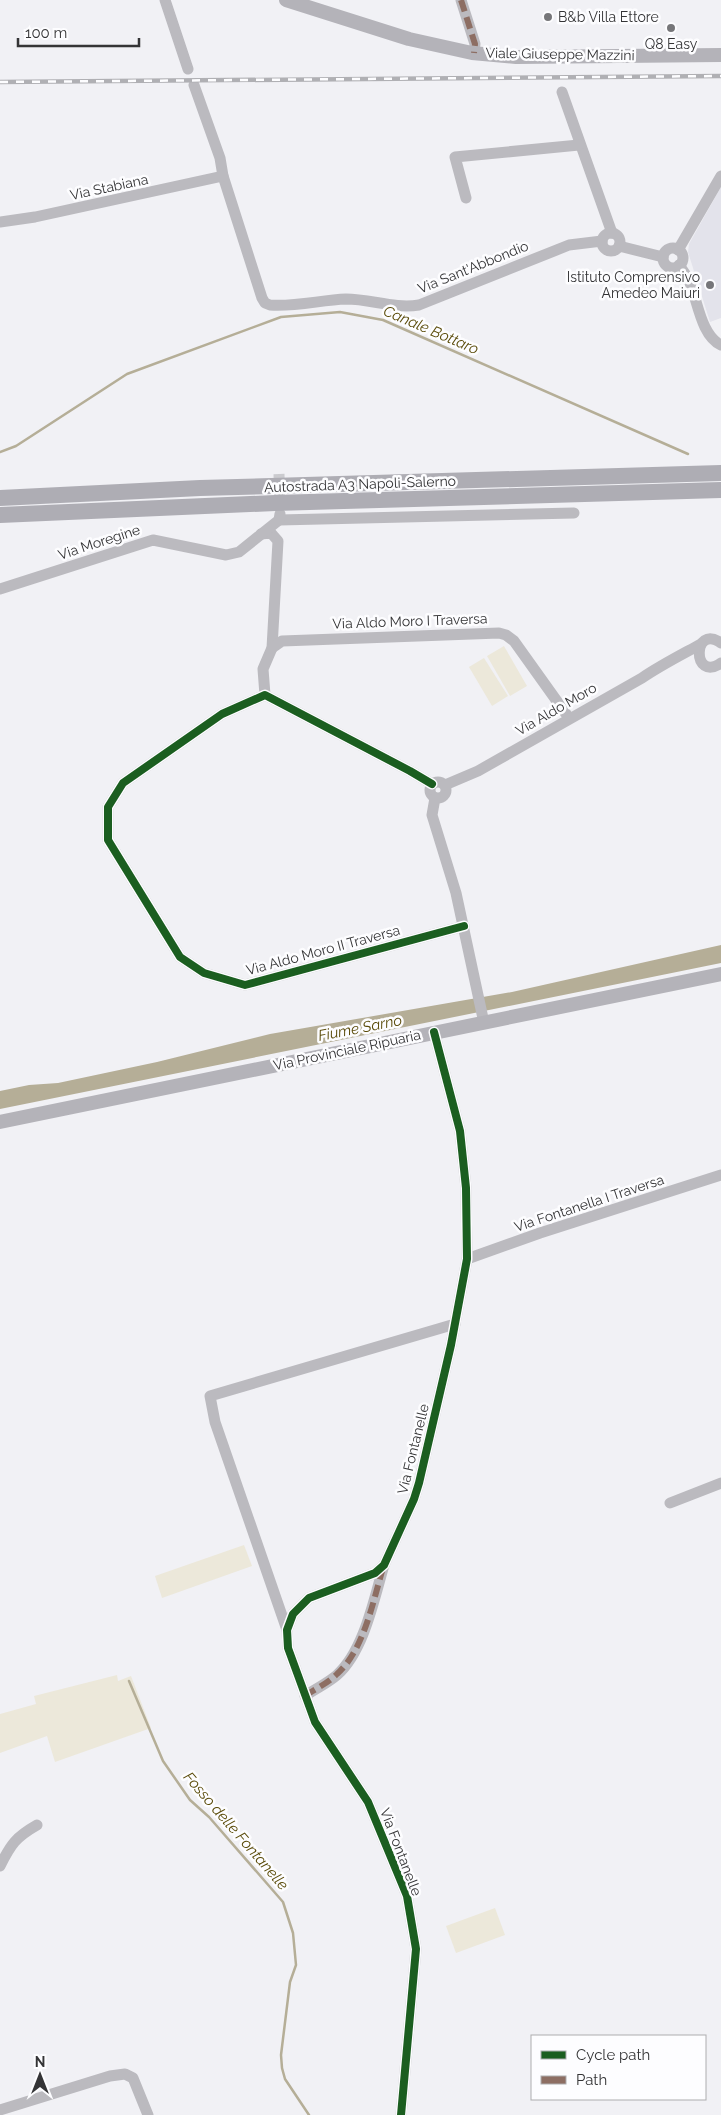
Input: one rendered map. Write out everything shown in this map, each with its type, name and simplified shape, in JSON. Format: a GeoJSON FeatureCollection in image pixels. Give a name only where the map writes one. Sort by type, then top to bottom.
{"type":"FeatureCollection","features":[{"type":"Feature","properties":{"kind":"highway","name":"Autostrada A3 Napoli-Salerno"},"geometry":{"type":"LineString","coordinates":[[0,498],[209,488],[721,473]]}},
{"type":"Feature","properties":{"kind":"highway","name":"Autostrada A3 Napoli-Salerno"},"geometry":{"type":"LineString","coordinates":[[0,515],[275,503],[721,490]]}},
{"type":"Feature","properties":{"kind":"main road","name":"Viale Giuseppe Mazzini"},"geometry":{"type":"LineString","coordinates":[[286,0],[409,39],[474,53],[516,57],[721,55]]}},
{"type":"Feature","properties":{"kind":"main road","name":"Via Provinciale Ripuaria"},"geometry":{"type":"LineString","coordinates":[[0,1122],[484,1020],[694,981],[721,974]]}},
{"type":"Feature","properties":{"kind":"main road","name":"Via Provinciale Ripuaria"},"geometry":{"type":"LineString","coordinates":[[694,981],[721,981]]}},
{"type":"Feature","properties":{"kind":"street"},"geometry":{"type":"LineString","coordinates":[[165,0],[188,69]]}},
{"type":"Feature","properties":{"kind":"street"},"geometry":{"type":"LineString","coordinates":[[461,0],[475,44],[474,53]]}},
{"type":"Feature","properties":{"kind":"street"},"geometry":{"type":"LineString","coordinates":[[194,85],[220,158],[223,176]]}},
{"type":"Feature","properties":{"kind":"street"},"geometry":{"type":"LineString","coordinates":[[562,92],[579,145],[612,233],[619,238],[619,246]]}},
{"type":"Feature","properties":{"kind":"street"},"geometry":{"type":"LineString","coordinates":[[466,198],[455,157],[579,145]]}},
{"type":"Feature","properties":{"kind":"street","name":"Via Stabiana"},"geometry":{"type":"LineString","coordinates":[[0,222],[58,213],[223,176]]}},
{"type":"Feature","properties":{"kind":"street","name":"Via Sant'Abbondio"},"geometry":{"type":"LineString","coordinates":[[223,176],[265,302],[278,305],[346,299],[407,307],[419,305],[569,245],[602,241],[603,248],[608,251],[615,250],[619,246],[663,257],[667,266],[673,268],[679,265]]}},
{"type":"Feature","properties":{"kind":"street"},"geometry":{"type":"LineString","coordinates":[[678,250],[721,176]]}},
{"type":"Feature","properties":{"kind":"street"},"geometry":{"type":"LineString","coordinates":[[602,241],[606,234],[612,233]]}},
{"type":"Feature","properties":{"kind":"street"},"geometry":{"type":"LineString","coordinates":[[663,257],[667,250],[673,248],[678,250],[683,257],[679,265],[691,285],[707,331],[712,339],[721,345]]}},
{"type":"Feature","properties":{"kind":"street","name":"Via Moregine"},"geometry":{"type":"LineString","coordinates":[[0,589],[152,540],[226,555],[238,552],[280,517],[574,513]]}},
{"type":"Feature","properties":{"kind":"street"},"geometry":{"type":"LineString","coordinates":[[261,534],[271,534],[278,541],[272,648],[264,668],[265,695],[432,784],[440,782],[445,785],[445,794],[440,798],[435,798]]}},
{"type":"Feature","properties":{"kind":"street","name":"Via Aldo Moro I Traversa"},"geometry":{"type":"LineString","coordinates":[[272,648],[282,641],[500,633],[514,641],[569,718]]}},
{"type":"Feature","properties":{"kind":"street"},"geometry":{"type":"LineString","coordinates":[[703,663],[698,652],[701,644],[712,639],[721,643]]}},
{"type":"Feature","properties":{"kind":"street","name":"Via Aldo Moro"},"geometry":{"type":"LineString","coordinates":[[445,785],[478,771],[642,678],[662,664],[681,656],[701,644]]}},
{"type":"Feature","properties":{"kind":"street"},"geometry":{"type":"LineString","coordinates":[[681,656],[711,666],[721,662]]}},
{"type":"Feature","properties":{"kind":"street","name":"Via Aldo Moro II Traversa"},"geometry":{"type":"LineString","coordinates":[[265,695],[222,714],[123,783],[108,807],[108,840],[180,958],[204,973],[245,985],[464,926]]}},
{"type":"Feature","properties":{"kind":"street"},"geometry":{"type":"LineString","coordinates":[[432,784],[430,792],[435,798],[432,815],[456,893],[484,1020]]}},
{"type":"Feature","properties":{"kind":"street","name":"Via Fontanelle"},"geometry":{"type":"LineString","coordinates":[[305,1696],[337,1675],[350,1660],[365,1626],[384,1565],[414,1499],[419,1483],[455,1324],[467,1259],[466,1188],[460,1131],[434,1032]]}},
{"type":"Feature","properties":{"kind":"street","name":"Via Fontanella I Traversa"},"geometry":{"type":"LineString","coordinates":[[467,1259],[540,1233],[721,1175]]}},
{"type":"Feature","properties":{"kind":"street","name":"Via Fontanelle"},"geometry":{"type":"LineString","coordinates":[[401,2115],[416,1962],[414,1928],[407,1896],[368,1802],[315,1722],[288,1648],[287,1630],[214,1422],[210,1396],[455,1324]]}},
{"type":"Feature","properties":{"kind":"street"},"geometry":{"type":"LineString","coordinates":[[670,1503],[721,1483]]}},
{"type":"Feature","properties":{"kind":"street"},"geometry":{"type":"LineString","coordinates":[[287,1630],[293,1614],[309,1598],[375,1573],[384,1565]]}},
{"type":"Feature","properties":{"kind":"street"},"geometry":{"type":"LineString","coordinates":[[0,1866],[9,1848],[20,1834],[38,1825]]}},
{"type":"Feature","properties":{"kind":"street"},"geometry":{"type":"LineString","coordinates":[[0,2110],[110,2076],[125,2074],[133,2078],[148,2115]]}},
{"type":"Feature","properties":{"kind":"shaded area","name":"Istituto Comprensivo Amedeo Maiuri"},"geometry":{"type":"Polygon","coordinates":[[[721,187],[721,318],[710,322],[688,252],[689,244],[721,187]]]}},
{"type":"Feature","properties":{"kind":"shaded area"},"geometry":{"type":"Polygon","coordinates":[[[504,646],[527,686],[510,696],[487,656],[504,646]]]}},
{"type":"Feature","properties":{"kind":"shaded area"},"geometry":{"type":"Polygon","coordinates":[[[484,658],[508,696],[492,706],[469,667],[484,658]]]}},
{"type":"Feature","properties":{"kind":"shaded area"},"geometry":{"type":"Polygon","coordinates":[[[244,1545],[252,1566],[162,1598],[155,1576],[244,1545]]]}},
{"type":"Feature","properties":{"kind":"shaded area"},"geometry":{"type":"Polygon","coordinates":[[[117,1675],[118,1681],[131,1676],[151,1728],[55,1762],[47,1736],[0,1753],[0,1714],[36,1704],[34,1696],[117,1675]]]}},
{"type":"Feature","properties":{"kind":"shaded area"},"geometry":{"type":"Polygon","coordinates":[[[495,1908],[505,1935],[456,1953],[446,1926],[495,1908]]]}},
{"type":"Feature","properties":{"kind":"water","name":"Fiume Sarno"},"geometry":{"type":"Polygon","coordinates":[[[721,945],[721,963],[0,1109],[0,1091],[29,1085],[58,1083],[157,1062],[270,1034],[512,992],[721,945]]]}},
{"type":"Feature","properties":{"kind":"waterway","name":"Canale Bottaro"},"geometry":{"type":"LineString","coordinates":[[0,452],[16,446],[127,374],[281,317],[340,312],[383,320],[688,454]]}},
{"type":"Feature","properties":{"kind":"waterway","name":"Fosso delle Fontanelle"},"geometry":{"type":"LineString","coordinates":[[129,1681],[163,1761],[190,1800],[209,1817],[283,1902],[293,1933],[296,1965],[290,1982],[281,2055],[282,2068],[285,2079],[309,2115]]}},
{"type":"Feature","properties":{"kind":"tunnel"},"geometry":{"type":"LineString","coordinates":[[279,474],[280,510]]}},
{"type":"Feature","properties":{"kind":"railway"},"geometry":{"type":"LineString","coordinates":[[0,82],[721,76]]}},
{"type":"Feature","properties":{"kind":"marked path"},"geometry":{"type":"LineString","coordinates":[[461,0],[475,44],[474,53]]}},
{"type":"Feature","properties":{"kind":"marked path"},"geometry":{"type":"LineString","coordinates":[[305,1696],[333,1677],[346,1664],[354,1652],[361,1639],[383,1568]]}},
{"type":"Feature","properties":{"kind":"cycle path"},"geometry":{"type":"LineString","coordinates":[[432,784],[265,695],[222,714],[123,783],[108,807],[108,840],[180,957],[204,973],[245,985],[464,926]]}},
{"type":"Feature","properties":{"kind":"cycle path"},"geometry":{"type":"LineString","coordinates":[[401,2115],[416,1949],[407,1896],[368,1802],[315,1722],[288,1648],[287,1630],[293,1614],[309,1598],[375,1573],[384,1565],[414,1499],[419,1483],[451,1345],[467,1259],[466,1188],[460,1131],[434,1032]]}},
{"type":"Feature","properties":{"kind":"place","name":"B&b Villa Ettore"},"geometry":{"type":"Point","coordinates":[548,17]}},
{"type":"Feature","properties":{"kind":"place","name":"Q8 Easy"},"geometry":{"type":"Point","coordinates":[671,28]}},
{"type":"Feature","properties":{"kind":"place","name":"Istituto Comprensivo Amedeo Maiuri"},"geometry":{"type":"Point","coordinates":[710,285]}}]}
